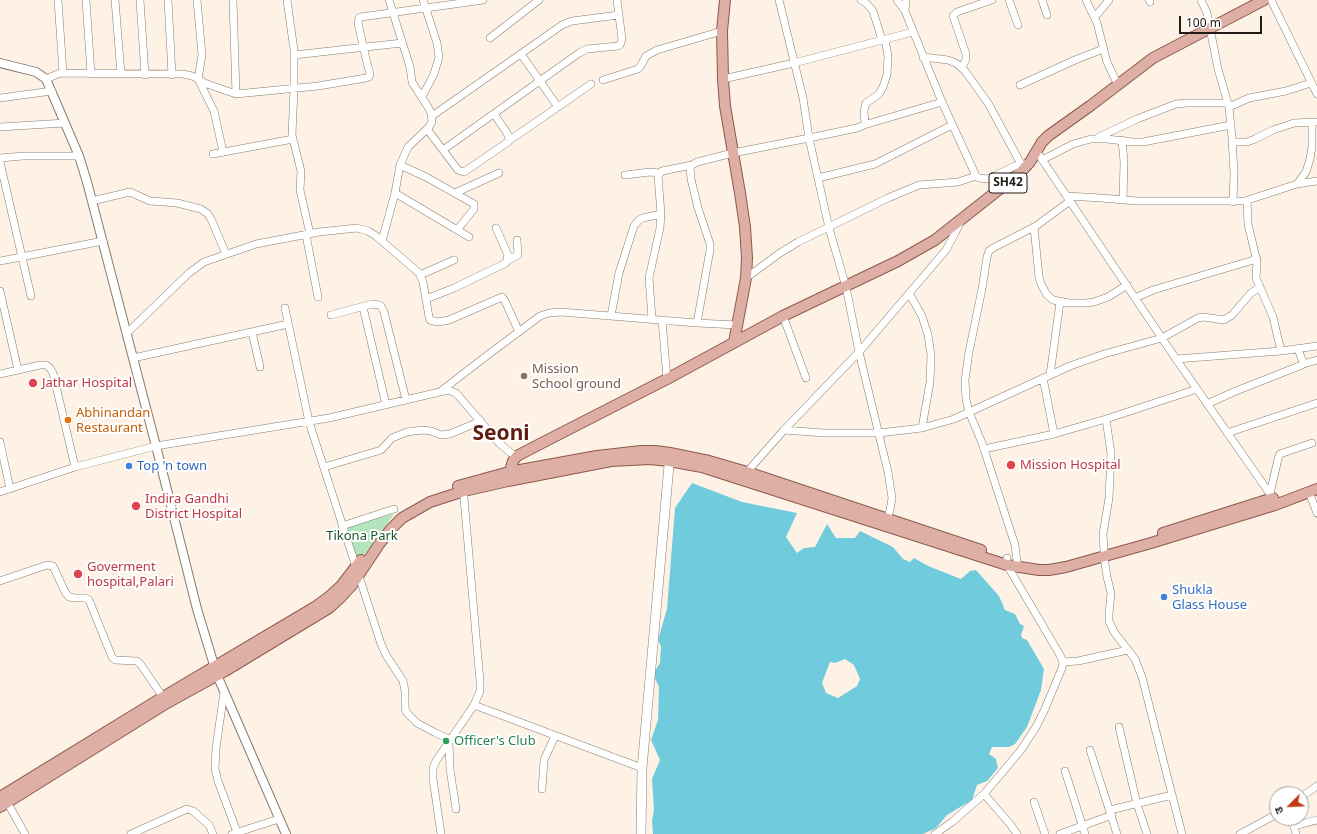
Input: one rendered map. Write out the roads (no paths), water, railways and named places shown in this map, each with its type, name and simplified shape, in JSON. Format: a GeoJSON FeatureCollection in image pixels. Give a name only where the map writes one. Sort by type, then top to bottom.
{"type":"FeatureCollection","features":[{"type":"Feature","properties":{"kind":"main road"},"geometry":{"type":"LineString","coordinates":[[508,476],[513,461],[517,456],[667,379],[734,342],[746,278],[747,258],[745,228],[725,106],[722,31],[725,0]]}},
{"type":"Feature","properties":{"kind":"main road","name":"SH42"},"geometry":{"type":"LineString","coordinates":[[734,342],[783,316],[898,261],[935,240],[1020,173],[1025,163],[1039,156],[1042,142],[1052,132],[1153,58],[1264,0]]}},
{"type":"Feature","properties":{"kind":"main road"},"geometry":{"type":"LineString","coordinates":[[2,802],[165,700],[329,608],[341,598],[357,572],[402,518],[430,502],[463,488],[508,476],[609,454],[648,451],[886,522],[1012,563],[1039,570],[1066,567],[1104,554],[1155,542],[1317,483]]}},
{"type":"Feature","properties":{"kind":"main road"},"geometry":{"type":"LineString","coordinates":[[669,457],[709,461],[747,472],[886,522]]}},
{"type":"Feature","properties":{"kind":"main road"},"geometry":{"type":"LineString","coordinates":[[641,834],[642,768],[669,457]]}},
{"type":"Feature","properties":{"kind":"main road"},"geometry":{"type":"LineString","coordinates":[[1272,499],[1313,491]]}},
{"type":"Feature","properties":{"kind":"street"},"geometry":{"type":"LineString","coordinates":[[58,0],[63,73]]}},
{"type":"Feature","properties":{"kind":"street"},"geometry":{"type":"LineString","coordinates":[[86,0],[91,74]]}},
{"type":"Feature","properties":{"kind":"street"},"geometry":{"type":"LineString","coordinates":[[115,0],[121,74]]}},
{"type":"Feature","properties":{"kind":"street"},"geometry":{"type":"LineString","coordinates":[[140,0],[145,75]]}},
{"type":"Feature","properties":{"kind":"street"},"geometry":{"type":"LineString","coordinates":[[168,0],[172,75]]}},
{"type":"Feature","properties":{"kind":"street"},"geometry":{"type":"LineString","coordinates":[[197,0],[202,55],[198,79],[214,111],[224,152]]}},
{"type":"Feature","properties":{"kind":"street"},"geometry":{"type":"LineString","coordinates":[[233,0],[236,94]]}},
{"type":"Feature","properties":{"kind":"street"},"geometry":{"type":"LineString","coordinates":[[287,0],[294,55],[293,139],[301,171],[300,190],[318,297]]}},
{"type":"Feature","properties":{"kind":"street"},"geometry":{"type":"LineString","coordinates":[[382,241],[395,193],[400,164],[408,147],[431,125],[432,116],[412,82],[410,67],[389,0]]}},
{"type":"Feature","properties":{"kind":"street"},"geometry":{"type":"LineString","coordinates":[[46,79],[56,74],[63,73],[188,75],[218,89],[236,94],[318,86],[369,77],[370,71],[363,48],[358,23],[359,18],[362,16],[393,12],[424,4],[483,0]]}},
{"type":"Feature","properties":{"kind":"street"},"geometry":{"type":"LineString","coordinates":[[490,38],[539,0]]}},
{"type":"Feature","properties":{"kind":"street"},"geometry":{"type":"LineString","coordinates":[[443,150],[583,51],[618,46],[622,39],[617,0]]}},
{"type":"Feature","properties":{"kind":"street"},"geometry":{"type":"LineString","coordinates":[[788,0],[779,1],[802,98],[809,138],[829,228],[846,287],[859,352],[888,472],[892,498],[886,522]]}},
{"type":"Feature","properties":{"kind":"street"},"geometry":{"type":"LineString","coordinates":[[860,0],[867,4],[873,11],[884,40],[888,56],[887,75],[883,87],[879,94],[866,103],[864,111],[864,125]]}},
{"type":"Feature","properties":{"kind":"street"},"geometry":{"type":"LineString","coordinates":[[897,0],[905,11],[923,58],[976,176]]}},
{"type":"Feature","properties":{"kind":"street"},"geometry":{"type":"LineString","coordinates":[[905,11],[906,0]]}},
{"type":"Feature","properties":{"kind":"street"},"geometry":{"type":"LineString","coordinates":[[962,68],[966,59],[966,54],[953,16],[957,12],[992,0]]}},
{"type":"Feature","properties":{"kind":"street"},"geometry":{"type":"LineString","coordinates":[[1009,0],[1018,25]]}},
{"type":"Feature","properties":{"kind":"street"},"geometry":{"type":"LineString","coordinates":[[1042,0],[1047,15]]}},
{"type":"Feature","properties":{"kind":"street"},"geometry":{"type":"LineString","coordinates":[[1086,0],[1095,17],[1107,62],[1118,85]]}},
{"type":"Feature","properties":{"kind":"street"},"geometry":{"type":"LineString","coordinates":[[1095,17],[1109,0]]}},
{"type":"Feature","properties":{"kind":"street"},"geometry":{"type":"LineString","coordinates":[[1201,0],[1207,13],[1218,68],[1228,105],[1233,142],[1233,202]]}},
{"type":"Feature","properties":{"kind":"street"},"geometry":{"type":"LineString","coordinates":[[1271,0],[1315,87],[1250,98],[1228,105],[1187,103],[1169,106],[1096,138],[1039,156],[1272,499]]}},
{"type":"Feature","properties":{"kind":"street"},"geometry":{"type":"LineString","coordinates":[[422,97],[434,74],[439,57],[437,43],[424,4]]}},
{"type":"Feature","properties":{"kind":"street"},"geometry":{"type":"LineString","coordinates":[[432,116],[558,28],[568,23],[619,15]]}},
{"type":"Feature","properties":{"kind":"street"},"geometry":{"type":"LineString","coordinates":[[603,80],[638,69],[646,56],[657,50],[722,31]]}},
{"type":"Feature","properties":{"kind":"street"},"geometry":{"type":"LineString","coordinates":[[723,79],[913,32]]}},
{"type":"Feature","properties":{"kind":"street"},"geometry":{"type":"LineString","coordinates":[[294,55],[402,44]]}},
{"type":"Feature","properties":{"kind":"street"},"geometry":{"type":"LineString","coordinates":[[1020,85],[1103,49]]}},
{"type":"Feature","properties":{"kind":"street"},"geometry":{"type":"LineString","coordinates":[[521,54],[541,80],[558,107]]}},
{"type":"Feature","properties":{"kind":"street"},"geometry":{"type":"LineString","coordinates":[[746,278],[780,253],[798,242],[907,189],[919,185],[958,182],[976,176],[979,178],[988,178],[1025,163],[988,103],[971,78],[962,68],[956,63],[948,60],[923,58]]}},
{"type":"Feature","properties":{"kind":"street"},"geometry":{"type":"LineString","coordinates":[[0,63],[36,72],[46,79],[79,156],[156,446],[197,609],[224,692],[286,834]]}},
{"type":"Feature","properties":{"kind":"street"},"geometry":{"type":"LineString","coordinates":[[427,129],[458,170],[464,172],[591,84]]}},
{"type":"Feature","properties":{"kind":"street"},"geometry":{"type":"LineString","coordinates":[[0,98],[52,92]]}},
{"type":"Feature","properties":{"kind":"street"},"geometry":{"type":"LineString","coordinates":[[625,175],[650,172],[660,173],[666,170],[692,165],[733,153],[857,128],[942,102]]}},
{"type":"Feature","properties":{"kind":"street"},"geometry":{"type":"LineString","coordinates":[[494,114],[508,133],[510,140]]}},
{"type":"Feature","properties":{"kind":"street"},"geometry":{"type":"LineString","coordinates":[[1233,142],[1247,142],[1273,130],[1294,123],[1314,122],[1310,159],[1306,172],[1297,184]]}},
{"type":"Feature","properties":{"kind":"street"},"geometry":{"type":"LineString","coordinates":[[0,127],[65,123]]}},
{"type":"Feature","properties":{"kind":"street"},"geometry":{"type":"LineString","coordinates":[[818,178],[875,164],[952,125]]}},
{"type":"Feature","properties":{"kind":"street"},"geometry":{"type":"LineString","coordinates":[[1096,138],[1143,142],[1231,125]]}},
{"type":"Feature","properties":{"kind":"street"},"geometry":{"type":"LineString","coordinates":[[213,154],[293,139]]}},
{"type":"Feature","properties":{"kind":"street"},"geometry":{"type":"LineString","coordinates":[[1122,140],[1124,162],[1123,200]]}},
{"type":"Feature","properties":{"kind":"street"},"geometry":{"type":"LineString","coordinates":[[0,158],[30,156],[79,156]]}},
{"type":"Feature","properties":{"kind":"street"},"geometry":{"type":"LineString","coordinates":[[0,162],[32,296]]}},
{"type":"Feature","properties":{"kind":"street"},"geometry":{"type":"LineString","coordinates":[[400,164],[472,202],[475,207],[457,230]]}},
{"type":"Feature","properties":{"kind":"street"},"geometry":{"type":"LineString","coordinates":[[692,165],[690,167],[691,179],[698,208],[710,244],[697,323]]}},
{"type":"Feature","properties":{"kind":"street"},"geometry":{"type":"LineString","coordinates":[[455,192],[499,172]]}},
{"type":"Feature","properties":{"kind":"street"},"geometry":{"type":"LineString","coordinates":[[652,320],[649,278],[660,228],[661,214],[658,181],[660,173]]}},
{"type":"Feature","properties":{"kind":"street"},"geometry":{"type":"LineString","coordinates":[[935,834],[952,822],[984,794],[1016,756],[1036,727],[1044,711],[1062,668],[1063,662],[1012,563],[1015,545],[984,449],[969,412],[966,399],[966,380],[969,352],[982,288],[986,257],[989,251],[1034,227],[1069,199],[1137,201],[1247,201],[1297,184],[1317,181]]}},
{"type":"Feature","properties":{"kind":"street"},"geometry":{"type":"LineString","coordinates":[[92,201],[130,192],[154,202],[177,203],[201,209],[208,214],[211,219],[226,254]]}},
{"type":"Feature","properties":{"kind":"street"},"geometry":{"type":"LineString","coordinates":[[395,193],[469,237]]}},
{"type":"Feature","properties":{"kind":"street"},"geometry":{"type":"LineString","coordinates":[[1247,201],[1248,224],[1257,259],[1256,275],[1273,317],[1281,351]]}},
{"type":"Feature","properties":{"kind":"street"},"geometry":{"type":"LineString","coordinates":[[611,316],[619,273],[634,226],[643,218],[661,214]]}},
{"type":"Feature","properties":{"kind":"street"},"geometry":{"type":"LineString","coordinates":[[747,472],[784,430],[859,352],[946,250],[961,221]]}},
{"type":"Feature","properties":{"kind":"street"},"geometry":{"type":"LineString","coordinates":[[1034,227],[1037,267],[1041,284],[1050,298],[1060,302],[1094,302],[1108,297],[1127,285]]}},
{"type":"Feature","properties":{"kind":"street"},"geometry":{"type":"LineString","coordinates":[[126,333],[197,266],[204,262],[256,244],[348,228],[362,228],[368,231],[415,268],[423,282],[430,320],[438,322],[455,318],[502,297],[506,301],[519,332]]}},
{"type":"Feature","properties":{"kind":"street"},"geometry":{"type":"LineString","coordinates":[[496,228],[508,255],[508,260]]}},
{"type":"Feature","properties":{"kind":"street"},"geometry":{"type":"LineString","coordinates":[[426,299],[454,288],[506,263],[508,260],[518,255],[517,240]]}},
{"type":"Feature","properties":{"kind":"street"},"geometry":{"type":"LineString","coordinates":[[0,261],[102,242]]}},
{"type":"Feature","properties":{"kind":"street"},"geometry":{"type":"LineString","coordinates":[[1135,298],[1153,290],[1257,259]]}},
{"type":"Feature","properties":{"kind":"street"},"geometry":{"type":"LineString","coordinates":[[420,276],[454,260]]}},
{"type":"Feature","properties":{"kind":"street"},"geometry":{"type":"LineString","coordinates":[[784,430],[824,433],[879,433],[922,428],[954,419],[1047,377],[1104,354],[1162,338],[1198,318],[1203,317],[1220,320],[1228,318],[1251,293],[1260,287]]}},
{"type":"Feature","properties":{"kind":"street"},"geometry":{"type":"LineString","coordinates":[[0,291],[18,370]]}},
{"type":"Feature","properties":{"kind":"street"},"geometry":{"type":"LineString","coordinates":[[909,293],[922,316],[931,355],[930,382],[922,428]]}},
{"type":"Feature","properties":{"kind":"street"},"geometry":{"type":"LineString","coordinates":[[1054,434],[1047,377],[1060,302]]}},
{"type":"Feature","properties":{"kind":"street"},"geometry":{"type":"LineString","coordinates":[[331,315],[376,304],[381,306],[406,400]]}},
{"type":"Feature","properties":{"kind":"street"},"geometry":{"type":"LineString","coordinates":[[363,307],[386,405]]}},
{"type":"Feature","properties":{"kind":"street"},"geometry":{"type":"LineString","coordinates":[[285,308],[309,422],[381,644],[386,655],[403,681],[406,712],[417,723],[450,741]]}},
{"type":"Feature","properties":{"kind":"street"},"geometry":{"type":"LineString","coordinates":[[439,392],[540,316],[549,313],[561,312],[652,320],[737,325]]}},
{"type":"Feature","properties":{"kind":"street"},"geometry":{"type":"LineString","coordinates":[[783,316],[806,378]]}},
{"type":"Feature","properties":{"kind":"street"},"geometry":{"type":"LineString","coordinates":[[662,320],[667,379]]}},
{"type":"Feature","properties":{"kind":"street"},"geometry":{"type":"LineString","coordinates":[[133,358],[288,324]]}},
{"type":"Feature","properties":{"kind":"street"},"geometry":{"type":"LineString","coordinates":[[252,332],[260,367]]}},
{"type":"Feature","properties":{"kind":"street"},"geometry":{"type":"LineString","coordinates":[[1176,359],[1281,351],[1317,346]]}},
{"type":"Feature","properties":{"kind":"street"},"geometry":{"type":"LineString","coordinates":[[1298,349],[1303,360],[1303,364]]}},
{"type":"Feature","properties":{"kind":"street"},"geometry":{"type":"LineString","coordinates":[[1207,404],[1303,364],[1317,360]]}},
{"type":"Feature","properties":{"kind":"street"},"geometry":{"type":"LineString","coordinates":[[0,374],[43,365],[52,370],[75,467]]}},
{"type":"Feature","properties":{"kind":"street"},"geometry":{"type":"LineString","coordinates":[[984,449],[1054,434],[1106,419],[1197,389]]}},
{"type":"Feature","properties":{"kind":"street"},"geometry":{"type":"LineString","coordinates":[[0,492],[75,467],[156,446],[309,422],[448,390],[456,393],[504,448],[517,456]]}},
{"type":"Feature","properties":{"kind":"street"},"geometry":{"type":"LineString","coordinates":[[1227,433],[1317,403]]}},
{"type":"Feature","properties":{"kind":"street"},"geometry":{"type":"LineString","coordinates":[[1106,419],[1111,460],[1109,498],[1103,538],[1107,577],[1111,594],[1109,620],[1114,632],[1135,659],[1142,677],[1182,834]]}},
{"type":"Feature","properties":{"kind":"street"},"geometry":{"type":"LineString","coordinates":[[324,467],[381,450],[392,438],[407,432],[423,430],[441,435],[450,434],[480,421]]}},
{"type":"Feature","properties":{"kind":"street"},"geometry":{"type":"LineString","coordinates":[[0,442],[10,489]]}},
{"type":"Feature","properties":{"kind":"street"},"geometry":{"type":"LineString","coordinates":[[1272,499],[1280,454],[1312,443]]}},
{"type":"Feature","properties":{"kind":"street"},"geometry":{"type":"LineString","coordinates":[[441,834],[433,779],[433,768],[436,761],[474,705],[480,691],[463,488]]}},
{"type":"Feature","properties":{"kind":"street"},"geometry":{"type":"LineString","coordinates":[[1313,491],[1317,513]]}},
{"type":"Feature","properties":{"kind":"street"},"geometry":{"type":"LineString","coordinates":[[342,526],[394,510]]}},
{"type":"Feature","properties":{"kind":"street"},"geometry":{"type":"LineString","coordinates":[[0,581],[47,565],[52,566],[69,597],[85,598],[89,600],[112,657],[115,660],[137,662],[165,700]]}},
{"type":"Feature","properties":{"kind":"street"},"geometry":{"type":"LineString","coordinates":[[1063,662],[1078,661],[1128,650]]}},
{"type":"Feature","properties":{"kind":"street"},"geometry":{"type":"LineString","coordinates":[[224,692],[216,748],[215,769],[234,833],[279,819]]}},
{"type":"Feature","properties":{"kind":"street"},"geometry":{"type":"LineString","coordinates":[[474,705],[642,768]]}},
{"type":"Feature","properties":{"kind":"street"},"geometry":{"type":"LineString","coordinates":[[1119,727],[1137,804],[1147,834]]}},
{"type":"Feature","properties":{"kind":"street"},"geometry":{"type":"LineString","coordinates":[[542,789],[544,760],[555,736]]}},
{"type":"Feature","properties":{"kind":"street"},"geometry":{"type":"LineString","coordinates":[[450,741],[450,769],[456,809]]}},
{"type":"Feature","properties":{"kind":"street"},"geometry":{"type":"LineString","coordinates":[[1090,750],[1117,834]]}},
{"type":"Feature","properties":{"kind":"street"},"geometry":{"type":"LineString","coordinates":[[1065,771],[1085,834]]}},
{"type":"Feature","properties":{"kind":"street"},"geometry":{"type":"LineString","coordinates":[[984,794],[1003,815],[1017,834]]}},
{"type":"Feature","properties":{"kind":"street"},"geometry":{"type":"LineString","coordinates":[[1060,834],[1111,813],[1137,804],[1172,795]]}},
{"type":"Feature","properties":{"kind":"street"},"geometry":{"type":"LineString","coordinates":[[2,802],[25,834]]}},
{"type":"Feature","properties":{"kind":"street"},"geometry":{"type":"LineString","coordinates":[[1034,802],[1045,834]]}},
{"type":"Feature","properties":{"kind":"street"},"geometry":{"type":"LineString","coordinates":[[130,834],[187,809],[193,811],[209,825],[213,834]]}},
{"type":"Feature","properties":{"kind":"street"},"geometry":{"type":"LineString","coordinates":[[1240,834],[1269,818]]}},
{"type":"Feature","properties":{"kind":"street"},"geometry":{"type":"LineString","coordinates":[[1294,826],[1296,834]]}},
{"type":"Feature","properties":{"kind":"water"},"geometry":{"type":"Polygon","coordinates":[[[692,483],[742,502],[797,513],[786,537],[797,553],[804,548],[815,547],[827,524],[836,538],[855,538],[860,531],[893,547],[903,559],[910,562],[914,558],[928,566],[961,579],[970,571],[976,570],[999,596],[1005,610],[1015,614],[1020,624],[1024,626],[1021,635],[1022,638],[1027,640],[1044,669],[1041,690],[1027,727],[1015,744],[1009,747],[992,747],[989,754],[996,759],[998,768],[987,781],[977,785],[972,800],[947,815],[936,828],[923,834],[653,834],[652,821],[654,810],[652,779],[660,760],[651,740],[658,720],[659,687],[653,674],[660,663],[661,646],[658,640],[667,609],[675,508],[692,483]],[[845,659],[835,663],[830,662],[822,683],[826,693],[838,698],[857,686],[860,679],[854,665],[845,659]]]}},
{"type":"Feature","properties":{"kind":"place","name":"Mission School ground"},"geometry":{"type":"Point","coordinates":[524,376]}},
{"type":"Feature","properties":{"kind":"place","name":"Jathar Hospital"},"geometry":{"type":"Point","coordinates":[33,383]}},
{"type":"Feature","properties":{"kind":"place","name":"Abhinandan Restaurant"},"geometry":{"type":"Point","coordinates":[68,420]}},
{"type":"Feature","properties":{"kind":"place","name":"Mission Hospital"},"geometry":{"type":"Point","coordinates":[1011,465]}},
{"type":"Feature","properties":{"kind":"place","name":"Top 'n town"},"geometry":{"type":"Point","coordinates":[129,466]}},
{"type":"Feature","properties":{"kind":"place","name":"Indira Gandhi District Hospital"},"geometry":{"type":"Point","coordinates":[136,506]}},
{"type":"Feature","properties":{"kind":"place","name":"Goverment hospital,Palari"},"geometry":{"type":"Point","coordinates":[78,574]}},
{"type":"Feature","properties":{"kind":"place","name":"Shukla Glass House"},"geometry":{"type":"Point","coordinates":[1164,597]}},
{"type":"Feature","properties":{"kind":"place","name":"Officer's Club"},"geometry":{"type":"Point","coordinates":[446,741]}},
{"type":"Feature","properties":{"kind":"district","name":"Seoni"},"geometry":{"type":"Point","coordinates":[501,434]}},
{"type":"Feature","properties":{"kind":"park label","name":"Tikona Park"},"geometry":{"type":"Point","coordinates":[362,536]}}]}
